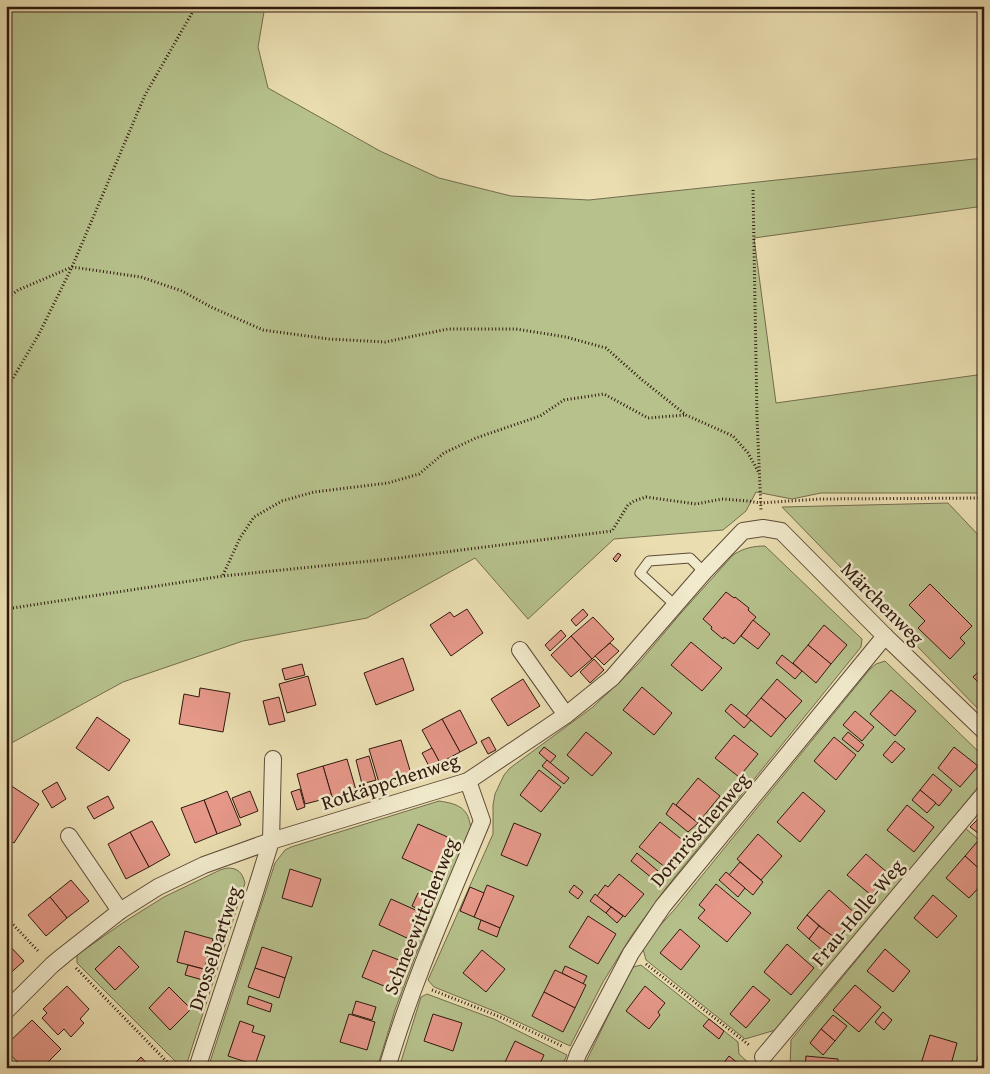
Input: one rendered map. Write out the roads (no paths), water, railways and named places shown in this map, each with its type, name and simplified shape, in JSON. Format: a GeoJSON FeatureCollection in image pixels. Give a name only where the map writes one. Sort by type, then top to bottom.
{"type":"FeatureCollection","features":[{"type":"Feature","properties":{"kind":"street","name":"Märchenweg"},"geometry":{"type":"LineString","coordinates":[[743,531],[762,528],[781,531],[885,636],[984,731]]}},
{"type":"Feature","properties":{"kind":"street","name":"Rotkäppchenweg"},"geometry":{"type":"LineString","coordinates":[[6,1011],[58,960],[120,911],[158,886],[204,865],[270,841],[468,781],[566,715],[612,678],[704,572],[743,531]]}},
{"type":"Feature","properties":{"kind":"street","name":"Dornröschenweg"},"geometry":{"type":"LineString","coordinates":[[575,1061],[631,953],[663,906],[885,636]]}},
{"type":"Feature","properties":{"kind":"street"},"geometry":{"type":"LineString","coordinates":[[520,650],[566,715]]}},
{"type":"Feature","properties":{"kind":"street"},"geometry":{"type":"LineString","coordinates":[[270,841],[273,759]]}},
{"type":"Feature","properties":{"kind":"street","name":"Schneewittchenweg"},"geometry":{"type":"LineString","coordinates":[[387,1068],[415,983],[482,821],[468,781]]}},
{"type":"Feature","properties":{"kind":"street","name":"Frau-Holle-Weg"},"geometry":{"type":"LineString","coordinates":[[763,1057],[984,794]]}},
{"type":"Feature","properties":{"kind":"street"},"geometry":{"type":"LineString","coordinates":[[69,836],[120,911]]}},
{"type":"Feature","properties":{"kind":"street","name":"Drosselbartweg"},"geometry":{"type":"LineString","coordinates":[[197,1068],[251,905],[270,841]]}},
{"type":"Feature","properties":{"kind":"lane"},"geometry":{"type":"LineString","coordinates":[[676,605],[640,573],[649,561],[690,558],[704,572]]}}]}
